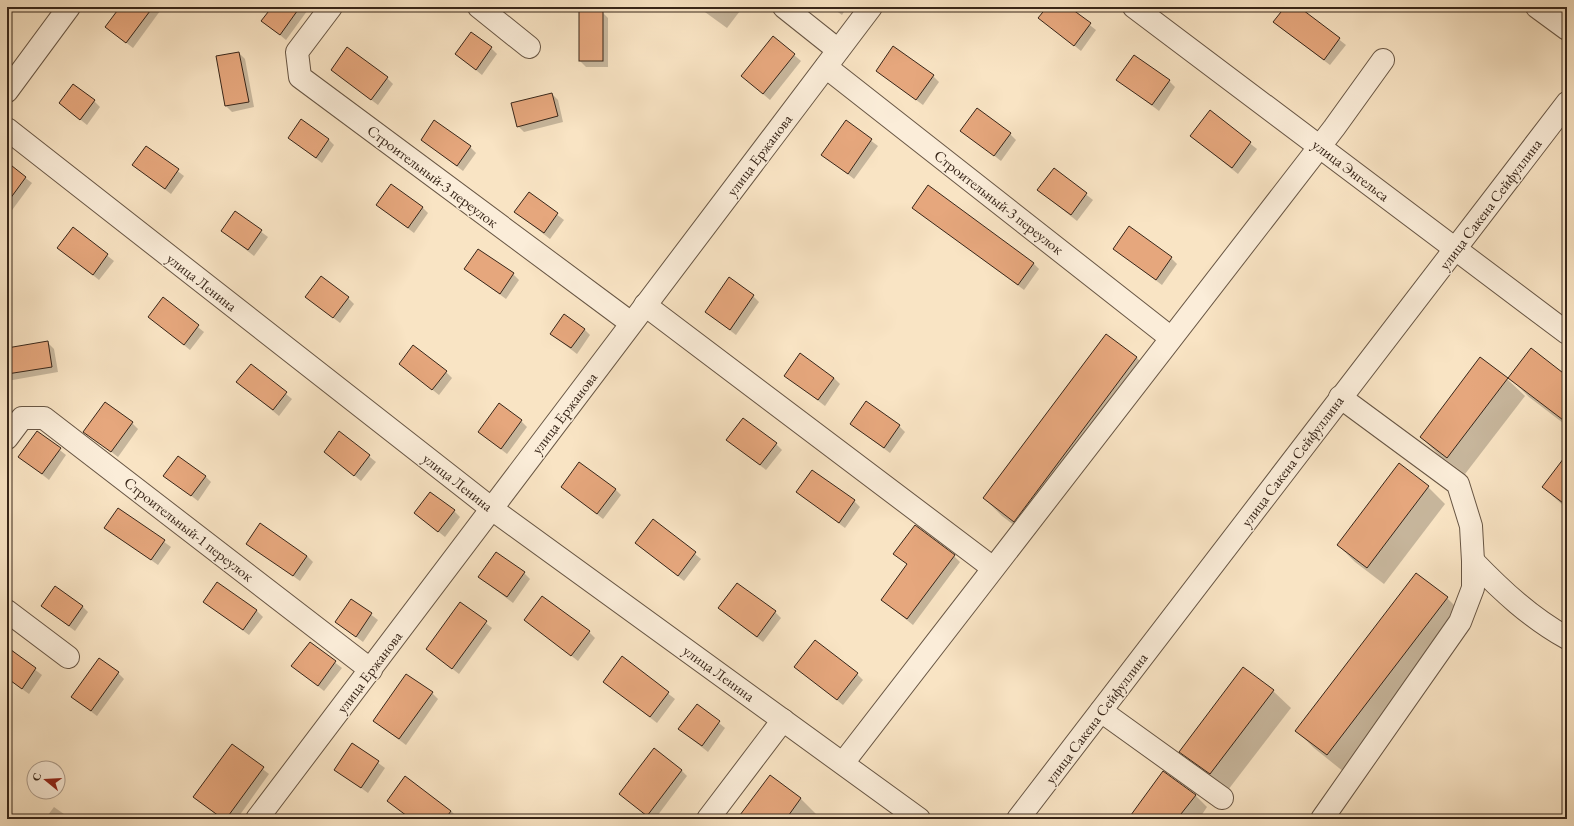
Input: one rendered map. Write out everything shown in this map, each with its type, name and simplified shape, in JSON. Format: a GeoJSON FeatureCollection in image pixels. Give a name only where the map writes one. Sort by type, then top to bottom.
{"type":"FeatureCollection","features":[{"type":"Feature","properties":{"kind":"street"},"geometry":{"type":"LineString","coordinates":[[7,91],[69,7]]}},
{"type":"Feature","properties":{"kind":"street","name":"Строительный-3 переулок"},"geometry":{"type":"LineString","coordinates":[[330,7],[297,52],[300,77],[631,323]]}},
{"type":"Feature","properties":{"kind":"street"},"geometry":{"type":"LineString","coordinates":[[480,7],[529,47]]}},
{"type":"Feature","properties":{"kind":"street","name":"Строительный-3 переулок"},"geometry":{"type":"LineString","coordinates":[[784,7],[832,58],[1171,338]]}},
{"type":"Feature","properties":{"kind":"street","name":"улица Ержанова"},"geometry":{"type":"LineString","coordinates":[[257,819],[871,7]]}},
{"type":"Feature","properties":{"kind":"street","name":"улица Энгельса"},"geometry":{"type":"LineString","coordinates":[[1134,7],[1567,334]]}},
{"type":"Feature","properties":{"kind":"street"},"geometry":{"type":"LineString","coordinates":[[1537,7],[1567,28]]}},
{"type":"Feature","properties":{"kind":"street"},"geometry":{"type":"LineString","coordinates":[[843,763],[1319,146],[1383,60]]}},
{"type":"Feature","properties":{"kind":"street","name":"улица Сакена Сейфуллина"},"geometry":{"type":"LineString","coordinates":[[1018,819],[1340,397],[1456,249],[1567,103]]}},
{"type":"Feature","properties":{"kind":"street","name":"улица Ленина"},"geometry":{"type":"LineString","coordinates":[[7,130],[492,509],[919,819]]}},
{"type":"Feature","properties":{"kind":"street"},"geometry":{"type":"LineString","coordinates":[[645,305],[993,568]]}},
{"type":"Feature","properties":{"kind":"street"},"geometry":{"type":"LineString","coordinates":[[1322,819],[1460,622],[1473,588],[1471,526],[1458,484],[1340,397]]}},
{"type":"Feature","properties":{"kind":"street","name":"Строительный-1 переулок"},"geometry":{"type":"LineString","coordinates":[[7,438],[22,418],[44,418],[371,670]]}},
{"type":"Feature","properties":{"kind":"street"},"geometry":{"type":"LineString","coordinates":[[1473,561],[1502,591],[1538,620],[1567,638]]}},
{"type":"Feature","properties":{"kind":"street"},"geometry":{"type":"LineString","coordinates":[[7,611],[68,657]]}},
{"type":"Feature","properties":{"kind":"street"},"geometry":{"type":"LineString","coordinates":[[1101,711],[1222,798]]}},
{"type":"Feature","properties":{"kind":"street"},"geometry":{"type":"LineString","coordinates":[[708,819],[783,720]]}},
{"type":"Feature","properties":{"kind":"building"},"geometry":{"type":"Polygon","coordinates":[[[120,7],[153,7],[126,43],[105,27],[120,7]]]}},
{"type":"Feature","properties":{"kind":"building"},"geometry":{"type":"Polygon","coordinates":[[[272,7],[300,7],[280,35],[261,21],[272,7]]]}},
{"type":"Feature","properties":{"kind":"building"},"geometry":{"type":"Polygon","coordinates":[[[1047,7],[1069,7],[1091,23],[1074,46],[1038,18],[1047,7]]]}},
{"type":"Feature","properties":{"kind":"building"},"geometry":{"type":"Polygon","coordinates":[[[1285,7],[1299,7],[1340,38],[1324,60],[1273,22],[1285,7]]]}},
{"type":"Feature","properties":{"kind":"building"},"geometry":{"type":"Polygon","coordinates":[[[579,11],[603,11],[603,61],[579,61],[579,11]]]}},
{"type":"Feature","properties":{"kind":"building"},"geometry":{"type":"Polygon","coordinates":[[[471,32],[492,47],[476,70],[455,54],[471,32]]]}},
{"type":"Feature","properties":{"kind":"building"},"geometry":{"type":"Polygon","coordinates":[[[773,36],[795,54],[763,94],[741,76],[773,36]]]}},
{"type":"Feature","properties":{"kind":"building"},"geometry":{"type":"Polygon","coordinates":[[[893,46],[934,75],[916,100],[876,71],[893,46]]]}},
{"type":"Feature","properties":{"kind":"building"},"geometry":{"type":"Polygon","coordinates":[[[347,47],[388,77],[371,100],[331,70],[347,47]]]}},
{"type":"Feature","properties":{"kind":"building"},"geometry":{"type":"Polygon","coordinates":[[[239,52],[249,102],[225,106],[216,56],[239,52]]]}},
{"type":"Feature","properties":{"kind":"building"},"geometry":{"type":"Polygon","coordinates":[[[1134,55],[1170,80],[1152,105],[1116,80],[1134,55]]]}},
{"type":"Feature","properties":{"kind":"building"},"geometry":{"type":"Polygon","coordinates":[[[73,84],[95,100],[80,120],[59,103],[73,84]]]}},
{"type":"Feature","properties":{"kind":"building"},"geometry":{"type":"Polygon","coordinates":[[[552,93],[558,116],[517,127],[511,103],[552,93]]]}},
{"type":"Feature","properties":{"kind":"building"},"geometry":{"type":"Polygon","coordinates":[[[977,108],[1011,133],[994,156],[960,131],[977,108]]]}},
{"type":"Feature","properties":{"kind":"building"},"geometry":{"type":"Polygon","coordinates":[[[1210,110],[1251,142],[1232,168],[1190,136],[1210,110]]]}},
{"type":"Feature","properties":{"kind":"building"},"geometry":{"type":"Polygon","coordinates":[[[301,119],[329,139],[316,158],[288,138],[301,119]]]}},
{"type":"Feature","properties":{"kind":"building"},"geometry":{"type":"Polygon","coordinates":[[[434,120],[471,146],[457,166],[421,140],[434,120]]]}},
{"type":"Feature","properties":{"kind":"building"},"geometry":{"type":"Polygon","coordinates":[[[846,120],[872,139],[848,174],[821,155],[846,120]]]}},
{"type":"Feature","properties":{"kind":"building"},"geometry":{"type":"Polygon","coordinates":[[[146,146],[179,169],[165,189],[132,165],[146,146]]]}},
{"type":"Feature","properties":{"kind":"building"},"geometry":{"type":"Polygon","coordinates":[[[7,162],[26,177],[7,203],[7,162]]]}},
{"type":"Feature","properties":{"kind":"building"},"geometry":{"type":"Polygon","coordinates":[[[1054,168],[1087,193],[1071,215],[1037,190],[1054,168]]]}},
{"type":"Feature","properties":{"kind":"building"},"geometry":{"type":"Polygon","coordinates":[[[391,184],[423,207],[408,228],[376,205],[391,184]]]}},
{"type":"Feature","properties":{"kind":"building"},"geometry":{"type":"Polygon","coordinates":[[[928,185],[1034,263],[1018,285],[912,208],[928,185]]]}},
{"type":"Feature","properties":{"kind":"building"},"geometry":{"type":"Polygon","coordinates":[[[529,192],[558,213],[544,233],[514,212],[529,192]]]}},
{"type":"Feature","properties":{"kind":"building"},"geometry":{"type":"Polygon","coordinates":[[[235,211],[262,230],[248,250],[221,231],[235,211]]]}},
{"type":"Feature","properties":{"kind":"building"},"geometry":{"type":"Polygon","coordinates":[[[1129,226],[1172,257],[1156,280],[1113,249],[1129,226]]]}},
{"type":"Feature","properties":{"kind":"building"},"geometry":{"type":"Polygon","coordinates":[[[73,227],[108,254],[93,275],[57,248],[73,227]]]}},
{"type":"Feature","properties":{"kind":"building"},"geometry":{"type":"Polygon","coordinates":[[[478,249],[514,273],[500,294],[464,269],[478,249]]]}},
{"type":"Feature","properties":{"kind":"building"},"geometry":{"type":"Polygon","coordinates":[[[321,276],[349,297],[333,318],[305,297],[321,276]]]}},
{"type":"Feature","properties":{"kind":"building"},"geometry":{"type":"Polygon","coordinates":[[[729,277],[754,295],[730,330],[705,312],[729,277]]]}},
{"type":"Feature","properties":{"kind":"building"},"geometry":{"type":"Polygon","coordinates":[[[163,297],[199,325],[184,345],[148,317],[163,297]]]}},
{"type":"Feature","properties":{"kind":"building"},"geometry":{"type":"Polygon","coordinates":[[[564,314],[585,329],[571,348],[550,334],[564,314]]]}},
{"type":"Feature","properties":{"kind":"building"},"geometry":{"type":"Polygon","coordinates":[[[1106,334],[1137,357],[1014,522],[983,498],[1106,334]]]}},
{"type":"Feature","properties":{"kind":"building"},"geometry":{"type":"Polygon","coordinates":[[[48,341],[52,367],[7,374],[7,348],[48,341]]]}},
{"type":"Feature","properties":{"kind":"building"},"geometry":{"type":"Polygon","coordinates":[[[413,345],[447,371],[432,390],[399,364],[413,345]]]}},
{"type":"Feature","properties":{"kind":"building"},"geometry":{"type":"Polygon","coordinates":[[[1531,348],[1567,376],[1567,423],[1508,378],[1531,348]]]}},
{"type":"Feature","properties":{"kind":"building"},"geometry":{"type":"Polygon","coordinates":[[[800,353],[834,378],[818,400],[784,376],[800,353]]]}},
{"type":"Feature","properties":{"kind":"building"},"geometry":{"type":"Polygon","coordinates":[[[1480,357],[1508,378],[1447,458],[1420,437],[1480,357]]]}},
{"type":"Feature","properties":{"kind":"building"},"geometry":{"type":"Polygon","coordinates":[[[251,364],[287,392],[273,410],[236,382],[251,364]]]}},
{"type":"Feature","properties":{"kind":"building"},"geometry":{"type":"Polygon","coordinates":[[[866,401],[900,425],[884,448],[850,424],[866,401]]]}},
{"type":"Feature","properties":{"kind":"building"},"geometry":{"type":"Polygon","coordinates":[[[105,402],[133,422],[111,452],[83,432],[105,402]]]}},
{"type":"Feature","properties":{"kind":"building"},"geometry":{"type":"Polygon","coordinates":[[[499,403],[522,420],[501,449],[478,432],[499,403]]]}},
{"type":"Feature","properties":{"kind":"building"},"geometry":{"type":"Polygon","coordinates":[[[743,418],[777,443],[760,465],[726,440],[743,418]]]}},
{"type":"Feature","properties":{"kind":"building"},"geometry":{"type":"Polygon","coordinates":[[[37,431],[61,448],[42,474],[18,457],[37,431]]]}},
{"type":"Feature","properties":{"kind":"building"},"geometry":{"type":"Polygon","coordinates":[[[339,431],[370,455],[354,476],[324,452],[339,431]]]}},
{"type":"Feature","properties":{"kind":"building"},"geometry":{"type":"Polygon","coordinates":[[[1567,454],[1567,506],[1542,487],[1567,454]]]}},
{"type":"Feature","properties":{"kind":"building"},"geometry":{"type":"Polygon","coordinates":[[[178,456],[206,476],[191,496],[163,476],[178,456]]]}},
{"type":"Feature","properties":{"kind":"building"},"geometry":{"type":"Polygon","coordinates":[[[579,462],[616,489],[597,514],[561,487],[579,462]]]}},
{"type":"Feature","properties":{"kind":"building"},"geometry":{"type":"Polygon","coordinates":[[[1399,463],[1429,486],[1367,568],[1337,545],[1399,463]]]}},
{"type":"Feature","properties":{"kind":"building"},"geometry":{"type":"Polygon","coordinates":[[[812,470],[855,500],[839,523],[796,492],[812,470]]]}},
{"type":"Feature","properties":{"kind":"building"},"geometry":{"type":"Polygon","coordinates":[[[430,492],[455,510],[438,532],[414,513],[430,492]]]}},
{"type":"Feature","properties":{"kind":"building"},"geometry":{"type":"Polygon","coordinates":[[[118,508],[165,540],[151,560],[104,528],[118,508]]]}},
{"type":"Feature","properties":{"kind":"building"},"geometry":{"type":"Polygon","coordinates":[[[653,519],[696,552],[678,576],[635,543],[653,519]]]}},
{"type":"Feature","properties":{"kind":"building"},"geometry":{"type":"Polygon","coordinates":[[[260,523],[307,556],[293,576],[246,544],[260,523]]]}},
{"type":"Feature","properties":{"kind":"building"},"geometry":{"type":"Polygon","coordinates":[[[915,525],[955,555],[907,619],[881,600],[907,564],[893,554],[915,525]]]}},
{"type":"Feature","properties":{"kind":"building"},"geometry":{"type":"Polygon","coordinates":[[[496,552],[525,572],[507,597],[478,577],[496,552]]]}},
{"type":"Feature","properties":{"kind":"building"},"geometry":{"type":"Polygon","coordinates":[[[1416,573],[1448,597],[1327,755],[1295,731],[1416,573]]]}},
{"type":"Feature","properties":{"kind":"building"},"geometry":{"type":"Polygon","coordinates":[[[217,582],[257,610],[243,630],[203,602],[217,582]]]}},
{"type":"Feature","properties":{"kind":"building"},"geometry":{"type":"Polygon","coordinates":[[[737,583],[776,611],[757,637],[718,608],[737,583]]]}},
{"type":"Feature","properties":{"kind":"building"},"geometry":{"type":"Polygon","coordinates":[[[55,586],[83,606],[69,626],[41,606],[55,586]]]}},
{"type":"Feature","properties":{"kind":"building"},"geometry":{"type":"Polygon","coordinates":[[[542,596],[590,631],[571,656],[524,620],[542,596]]]}},
{"type":"Feature","properties":{"kind":"building"},"geometry":{"type":"Polygon","coordinates":[[[351,599],[372,613],[356,637],[335,622],[351,599]]]}},
{"type":"Feature","properties":{"kind":"building"},"geometry":{"type":"Polygon","coordinates":[[[460,602],[487,621],[452,669],[426,649],[460,602]]]}},
{"type":"Feature","properties":{"kind":"building"},"geometry":{"type":"Polygon","coordinates":[[[815,640],[858,673],[837,700],[794,667],[815,640]]]}},
{"type":"Feature","properties":{"kind":"building"},"geometry":{"type":"Polygon","coordinates":[[[310,642],[336,661],[318,686],[291,666],[310,642]]]}},
{"type":"Feature","properties":{"kind":"building"},"geometry":{"type":"Polygon","coordinates":[[[7,647],[36,668],[22,689],[7,678],[7,647]]]}},
{"type":"Feature","properties":{"kind":"building"},"geometry":{"type":"Polygon","coordinates":[[[622,656],[669,692],[650,717],[603,682],[622,656]]]}},
{"type":"Feature","properties":{"kind":"building"},"geometry":{"type":"Polygon","coordinates":[[[99,658],[119,672],[91,711],[71,697],[99,658]]]}},
{"type":"Feature","properties":{"kind":"building"},"geometry":{"type":"Polygon","coordinates":[[[1243,667],[1274,690],[1210,774],[1179,752],[1243,667]]]}},
{"type":"Feature","properties":{"kind":"building"},"geometry":{"type":"Polygon","coordinates":[[[406,674],[433,692],[399,739],[373,721],[406,674]]]}},
{"type":"Feature","properties":{"kind":"building"},"geometry":{"type":"Polygon","coordinates":[[[697,704],[720,721],[702,746],[678,729],[697,704]]]}},
{"type":"Feature","properties":{"kind":"building"},"geometry":{"type":"Polygon","coordinates":[[[352,743],[379,761],[361,788],[334,770],[352,743]]]}},
{"type":"Feature","properties":{"kind":"building"},"geometry":{"type":"Polygon","coordinates":[[[232,744],[264,767],[226,819],[223,819],[193,797],[232,744]]]}},
{"type":"Feature","properties":{"kind":"building"},"geometry":{"type":"Polygon","coordinates":[[[654,748],[682,770],[647,816],[619,794],[654,748]]]}},
{"type":"Feature","properties":{"kind":"building"},"geometry":{"type":"Polygon","coordinates":[[[1163,771],[1196,795],[1177,819],[1128,819],[1163,771]]]}},
{"type":"Feature","properties":{"kind":"building"},"geometry":{"type":"Polygon","coordinates":[[[770,775],[801,798],[786,819],[737,819],[770,775]]]}},
{"type":"Feature","properties":{"kind":"building"},"geometry":{"type":"Polygon","coordinates":[[[405,776],[451,811],[445,819],[411,819],[387,801],[405,776]]]}}]}
